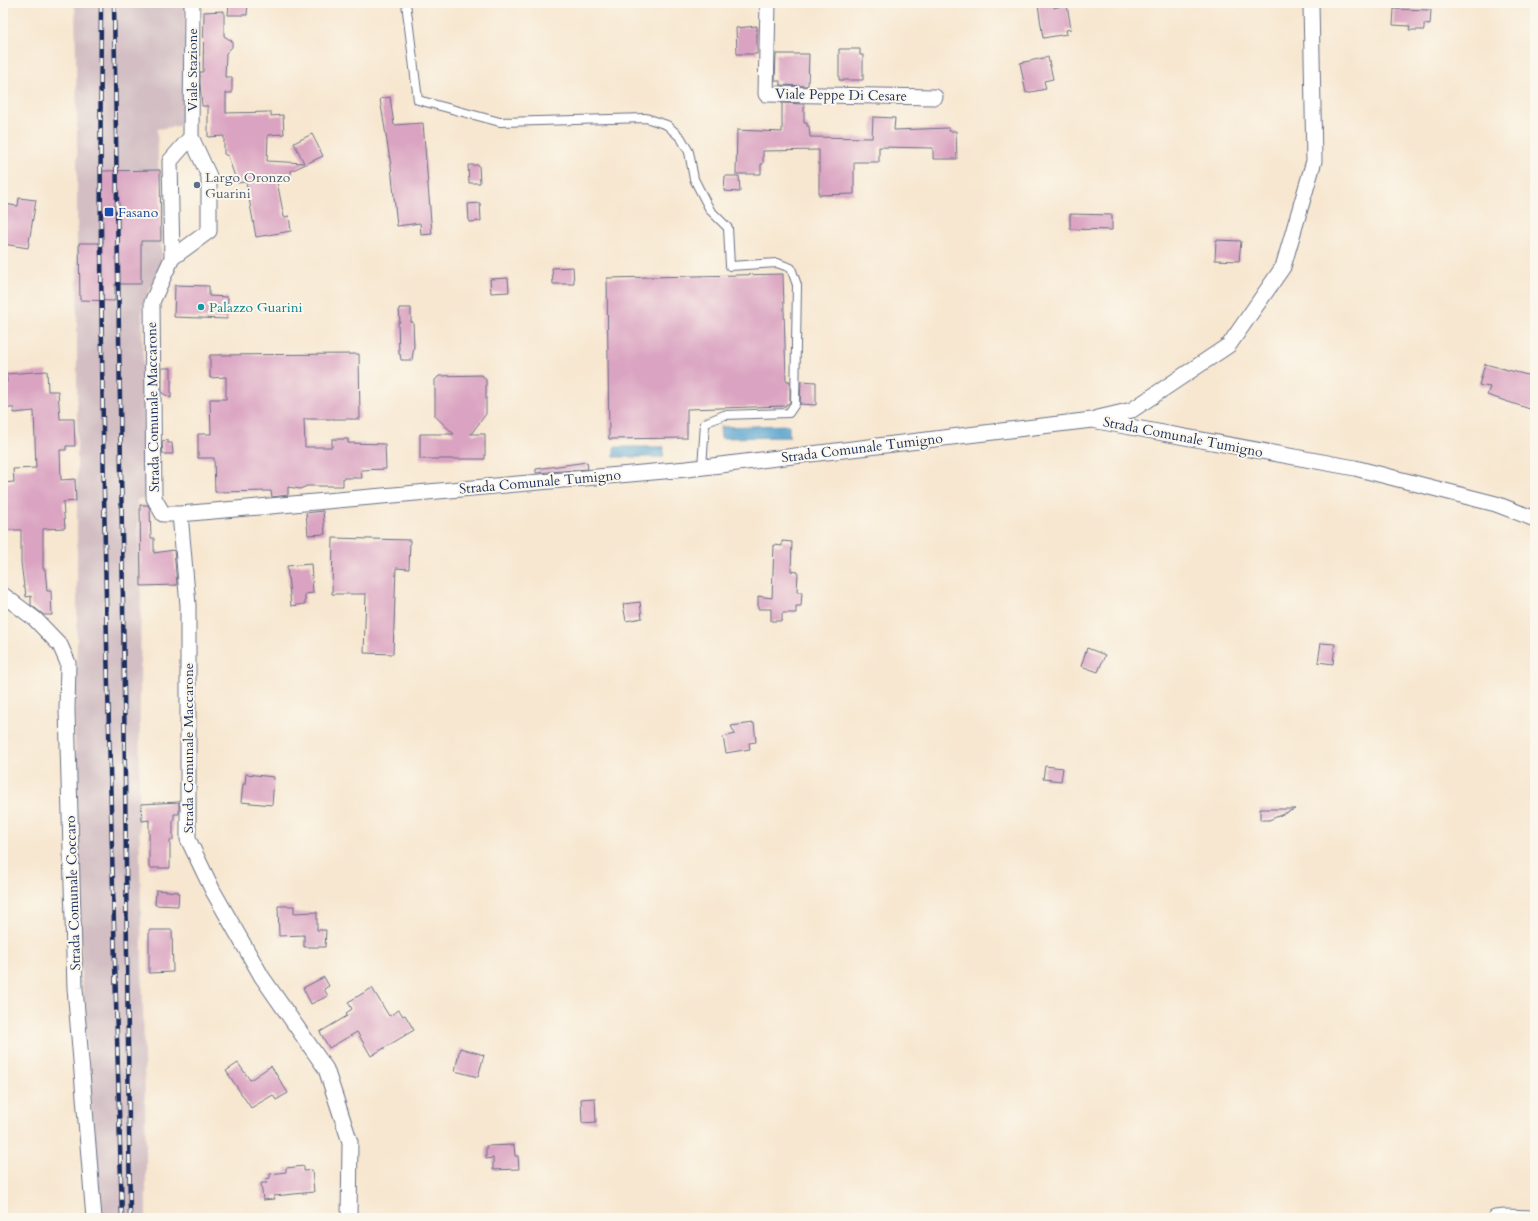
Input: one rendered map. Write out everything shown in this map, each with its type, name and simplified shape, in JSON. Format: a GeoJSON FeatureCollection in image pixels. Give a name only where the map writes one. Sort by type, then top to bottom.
{"type":"FeatureCollection","features":[{"type":"Feature","properties":{"kind":"street","name":"Viale Stazione"},"geometry":{"type":"LineString","coordinates":[[191,137],[192,3]]}},
{"type":"Feature","properties":{"kind":"street","name":"Viale Peppe Di Cesare"},"geometry":{"type":"LineString","coordinates":[[768,3],[766,94],[935,96]]}},
{"type":"Feature","properties":{"kind":"street"},"geometry":{"type":"LineString","coordinates":[[1092,420],[1132,410],[1229,345],[1283,267],[1314,161],[1311,3]]}},
{"type":"Feature","properties":{"kind":"street"},"geometry":{"type":"LineString","coordinates":[[191,137],[209,176],[209,231],[172,258],[170,162],[191,137]]}},
{"type":"Feature","properties":{"kind":"street","name":"Strada Comunale Maccarone"},"geometry":{"type":"LineString","coordinates":[[172,258],[152,302],[154,498],[162,514],[180,514],[188,605],[188,839],[213,891],[262,978],[326,1069],[350,1142],[349,1218]]}},
{"type":"Feature","properties":{"kind":"street","name":"Strada Comunale Tumigno"},"geometry":{"type":"LineString","coordinates":[[180,514],[702,468],[1092,420],[1354,468],[1496,504],[1535,519]]}},
{"type":"Feature","properties":{"kind":"street","name":"Strada Comunale Coccaro"},"geometry":{"type":"LineString","coordinates":[[3,595],[35,619],[60,645],[68,664],[67,710],[75,988],[94,1218]]}},
{"type":"Feature","properties":{"kind":"street"},"geometry":{"type":"LineString","coordinates":[[1495,1218],[1532,1218]]}},
{"type":"Feature","properties":{"kind":"lane"},"geometry":{"type":"LineString","coordinates":[[406,3],[418,100],[500,122],[646,118],[667,124],[681,138],[689,152],[694,179],[710,210],[728,228],[730,266],[777,263],[791,268],[797,285],[796,404],[789,414],[724,415],[705,423],[702,468]]}},
{"type":"Feature","properties":{"kind":"shaded area"},"geometry":{"type":"Polygon","coordinates":[[[75,3],[185,3],[185,125],[157,129],[162,263],[142,307],[146,498],[137,500],[141,584],[139,812],[146,1218],[100,1218],[81,968],[74,698],[77,645],[77,122],[75,3]]]}},
{"type":"Feature","properties":{"kind":"water"},"geometry":{"type":"Polygon","coordinates":[[[789,425],[789,437],[721,438],[720,427],[789,425]]]}},
{"type":"Feature","properties":{"kind":"water"},"geometry":{"type":"Polygon","coordinates":[[[614,447],[664,447],[663,457],[614,457],[614,447]]]}},
{"type":"Feature","properties":{"kind":"building"},"geometry":{"type":"Polygon","coordinates":[[[229,3],[248,3],[247,15],[228,15],[229,3]]]}},
{"type":"Feature","properties":{"kind":"building"},"geometry":{"type":"Polygon","coordinates":[[[1053,3],[1054,8],[1067,5],[1071,29],[1066,30],[1067,34],[1043,38],[1038,5],[1053,3]]]}},
{"type":"Feature","properties":{"kind":"building"},"geometry":{"type":"Polygon","coordinates":[[[1394,9],[1431,10],[1430,25],[1424,24],[1424,30],[1409,30],[1410,26],[1393,25],[1394,9]]]}},
{"type":"Feature","properties":{"kind":"building"},"geometry":{"type":"Polygon","coordinates":[[[224,11],[224,36],[232,41],[232,47],[226,53],[225,77],[232,77],[232,93],[226,93],[226,113],[271,112],[271,116],[283,115],[284,134],[268,135],[267,161],[304,163],[294,143],[312,134],[323,156],[291,171],[291,178],[276,176],[284,217],[289,216],[291,231],[256,237],[246,182],[237,183],[228,156],[224,154],[224,136],[208,137],[208,106],[202,106],[200,83],[200,72],[203,72],[204,12],[224,11]]]}},
{"type":"Feature","properties":{"kind":"building"},"geometry":{"type":"Polygon","coordinates":[[[757,26],[757,54],[737,54],[736,28],[757,26]]]}},
{"type":"Feature","properties":{"kind":"building"},"geometry":{"type":"Polygon","coordinates":[[[839,49],[860,49],[860,55],[863,55],[863,80],[839,80],[839,49]]]}},
{"type":"Feature","properties":{"kind":"building"},"geometry":{"type":"Polygon","coordinates":[[[776,54],[809,54],[808,86],[780,85],[780,81],[775,81],[776,54]]]}},
{"type":"Feature","properties":{"kind":"building"},"geometry":{"type":"Polygon","coordinates":[[[1048,57],[1053,79],[1044,81],[1046,89],[1026,93],[1020,63],[1048,57]]]}},
{"type":"Feature","properties":{"kind":"building"},"geometry":{"type":"Polygon","coordinates":[[[390,97],[394,125],[423,123],[432,234],[421,235],[420,223],[397,226],[391,166],[380,99],[390,97]]]}},
{"type":"Feature","properties":{"kind":"building"},"geometry":{"type":"Polygon","coordinates":[[[782,103],[804,104],[804,123],[807,123],[807,126],[809,126],[810,137],[872,138],[873,117],[895,118],[894,130],[949,128],[949,131],[956,131],[957,159],[933,159],[933,148],[879,147],[879,162],[854,162],[854,194],[819,195],[819,150],[763,151],[761,174],[736,174],[737,130],[782,132],[782,103]]]}},
{"type":"Feature","properties":{"kind":"building"},"geometry":{"type":"Polygon","coordinates":[[[468,165],[479,165],[480,183],[469,183],[468,165]]]}},
{"type":"Feature","properties":{"kind":"building"},"geometry":{"type":"Polygon","coordinates":[[[160,170],[161,241],[141,241],[141,284],[115,284],[115,301],[80,300],[79,243],[103,243],[102,171],[160,170]]]}},
{"type":"Feature","properties":{"kind":"building"},"geometry":{"type":"Polygon","coordinates":[[[725,176],[739,176],[740,192],[724,191],[725,176]]]}},
{"type":"Feature","properties":{"kind":"building"},"geometry":{"type":"Polygon","coordinates":[[[19,198],[36,200],[28,248],[3,244],[3,204],[18,206],[19,198]]]}},
{"type":"Feature","properties":{"kind":"building"},"geometry":{"type":"Polygon","coordinates":[[[480,203],[481,221],[469,222],[468,204],[480,203]]]}},
{"type":"Feature","properties":{"kind":"building"},"geometry":{"type":"Polygon","coordinates":[[[1070,214],[1112,215],[1112,230],[1070,229],[1070,214]]]}},
{"type":"Feature","properties":{"kind":"building"},"geometry":{"type":"Polygon","coordinates":[[[1216,240],[1241,241],[1239,261],[1215,260],[1216,240]]]}},
{"type":"Feature","properties":{"kind":"building"},"geometry":{"type":"Polygon","coordinates":[[[573,267],[574,284],[553,284],[552,268],[573,267]]]}},
{"type":"Feature","properties":{"kind":"building"},"geometry":{"type":"Polygon","coordinates":[[[783,274],[786,381],[790,381],[790,402],[786,404],[786,406],[687,409],[687,438],[609,439],[607,278],[783,274]]]}},
{"type":"Feature","properties":{"kind":"building"},"geometry":{"type":"Polygon","coordinates":[[[508,278],[509,292],[491,293],[490,279],[508,278]]]}},
{"type":"Feature","properties":{"kind":"building","name":"Palazzo Guarini"},"geometry":{"type":"Polygon","coordinates":[[[175,285],[209,286],[209,296],[228,297],[227,319],[174,317],[175,285]]]}},
{"type":"Feature","properties":{"kind":"building"},"geometry":{"type":"Polygon","coordinates":[[[399,308],[411,308],[414,346],[412,360],[401,360],[399,354],[399,308]]]}},
{"type":"Feature","properties":{"kind":"building"},"geometry":{"type":"Polygon","coordinates":[[[359,354],[360,419],[304,419],[305,447],[332,447],[332,439],[348,439],[348,443],[385,444],[386,469],[361,470],[362,478],[343,478],[343,486],[307,486],[300,489],[288,487],[288,495],[272,497],[271,491],[215,492],[214,458],[198,458],[198,434],[211,434],[210,399],[226,399],[226,377],[210,378],[210,355],[359,354]]]}},
{"type":"Feature","properties":{"kind":"building"},"geometry":{"type":"Polygon","coordinates":[[[1485,364],[1535,377],[1535,400],[1533,410],[1487,395],[1490,387],[1479,385],[1485,364]]]}},
{"type":"Feature","properties":{"kind":"building"},"geometry":{"type":"Polygon","coordinates":[[[162,368],[171,368],[171,398],[162,393],[162,368]]]}},
{"type":"Feature","properties":{"kind":"building"},"geometry":{"type":"Polygon","coordinates":[[[47,371],[48,391],[58,391],[60,419],[74,419],[75,446],[66,446],[66,450],[60,450],[61,480],[75,479],[76,501],[63,502],[65,528],[43,529],[43,569],[45,569],[47,591],[51,591],[52,615],[44,615],[31,605],[31,596],[26,597],[21,562],[21,530],[6,530],[3,483],[14,482],[13,469],[36,468],[34,411],[14,413],[14,408],[7,408],[7,404],[3,404],[3,382],[7,382],[6,374],[47,371]]]}},
{"type":"Feature","properties":{"kind":"building"},"geometry":{"type":"Polygon","coordinates":[[[482,375],[486,380],[486,414],[471,434],[485,434],[485,459],[420,459],[420,434],[454,434],[435,416],[435,380],[439,376],[482,375]]]}},
{"type":"Feature","properties":{"kind":"building"},"geometry":{"type":"Polygon","coordinates":[[[801,381],[816,382],[816,405],[800,404],[801,381]]]}},
{"type":"Feature","properties":{"kind":"building"},"geometry":{"type":"Polygon","coordinates":[[[168,440],[168,443],[172,443],[173,454],[163,454],[162,441],[168,440]]]}},
{"type":"Feature","properties":{"kind":"building"},"geometry":{"type":"Polygon","coordinates":[[[587,462],[588,469],[536,473],[536,469],[587,462]]]}},
{"type":"Feature","properties":{"kind":"building"},"geometry":{"type":"Polygon","coordinates":[[[140,505],[148,505],[150,509],[151,538],[154,538],[154,553],[174,550],[177,585],[141,586],[140,505]]]}},
{"type":"Feature","properties":{"kind":"building"},"geometry":{"type":"Polygon","coordinates":[[[323,511],[325,534],[308,535],[306,513],[323,511]]]}},
{"type":"Feature","properties":{"kind":"building"},"geometry":{"type":"Polygon","coordinates":[[[333,538],[410,540],[409,569],[396,568],[393,654],[364,653],[366,594],[332,594],[333,538]]]}},
{"type":"Feature","properties":{"kind":"building"},"geometry":{"type":"Polygon","coordinates":[[[782,541],[792,542],[791,571],[798,572],[797,592],[802,592],[801,606],[796,606],[796,613],[782,613],[782,621],[771,621],[771,609],[758,609],[758,596],[772,598],[774,545],[782,546],[782,541]]]}},
{"type":"Feature","properties":{"kind":"building"},"geometry":{"type":"Polygon","coordinates":[[[311,564],[313,593],[305,594],[305,604],[291,606],[287,566],[311,564]]]}},
{"type":"Feature","properties":{"kind":"building"},"geometry":{"type":"Polygon","coordinates":[[[640,602],[642,618],[626,621],[623,604],[640,602]]]}},
{"type":"Feature","properties":{"kind":"building"},"geometry":{"type":"Polygon","coordinates":[[[1321,643],[1335,644],[1333,664],[1318,662],[1321,643]]]}},
{"type":"Feature","properties":{"kind":"building"},"geometry":{"type":"Polygon","coordinates":[[[1087,648],[1105,655],[1098,672],[1081,666],[1087,648]]]}},
{"type":"Feature","properties":{"kind":"building"},"geometry":{"type":"Polygon","coordinates":[[[754,723],[756,742],[749,743],[750,749],[726,753],[723,737],[735,734],[731,726],[754,723]]]}},
{"type":"Feature","properties":{"kind":"building"},"geometry":{"type":"Polygon","coordinates":[[[1045,766],[1063,768],[1061,781],[1043,779],[1045,766]]]}},
{"type":"Feature","properties":{"kind":"building"},"geometry":{"type":"Polygon","coordinates":[[[246,774],[274,777],[272,805],[241,802],[246,774]]]}},
{"type":"Feature","properties":{"kind":"building"},"geometry":{"type":"Polygon","coordinates":[[[179,802],[179,814],[174,814],[173,820],[173,840],[170,840],[170,868],[149,868],[149,820],[142,821],[141,804],[179,802]]]}},
{"type":"Feature","properties":{"kind":"building"},"geometry":{"type":"Polygon","coordinates":[[[1260,809],[1295,809],[1269,820],[1260,820],[1260,809]]]}},
{"type":"Feature","properties":{"kind":"building"},"geometry":{"type":"Polygon","coordinates":[[[156,890],[179,892],[178,906],[155,905],[156,890]]]}},
{"type":"Feature","properties":{"kind":"building"},"geometry":{"type":"Polygon","coordinates":[[[278,906],[294,906],[294,913],[317,912],[317,930],[326,930],[325,947],[304,947],[304,935],[279,936],[278,906]]]}},
{"type":"Feature","properties":{"kind":"building"},"geometry":{"type":"Polygon","coordinates":[[[149,930],[172,930],[173,972],[149,973],[149,930]]]}},
{"type":"Feature","properties":{"kind":"building"},"geometry":{"type":"Polygon","coordinates":[[[324,977],[329,986],[324,989],[328,996],[311,1004],[303,988],[324,977]]]}},
{"type":"Feature","properties":{"kind":"building"},"geometry":{"type":"Polygon","coordinates":[[[372,988],[389,1016],[399,1010],[403,1016],[405,1015],[414,1030],[371,1056],[357,1032],[329,1048],[320,1032],[347,1016],[346,1013],[352,1009],[348,1002],[372,988]]]}},
{"type":"Feature","properties":{"kind":"building"},"geometry":{"type":"Polygon","coordinates":[[[460,1048],[484,1055],[478,1077],[455,1071],[460,1048]]]}},
{"type":"Feature","properties":{"kind":"building"},"geometry":{"type":"Polygon","coordinates":[[[238,1063],[250,1080],[271,1066],[288,1093],[276,1100],[273,1095],[251,1108],[226,1071],[238,1063]]]}},
{"type":"Feature","properties":{"kind":"building"},"geometry":{"type":"Polygon","coordinates":[[[595,1098],[596,1122],[582,1123],[581,1099],[595,1098]]]}},
{"type":"Feature","properties":{"kind":"building"},"geometry":{"type":"Polygon","coordinates":[[[514,1145],[515,1156],[518,1156],[519,1169],[493,1170],[493,1158],[486,1159],[486,1146],[514,1145]]]}},
{"type":"Feature","properties":{"kind":"building"},"geometry":{"type":"Polygon","coordinates":[[[304,1166],[304,1171],[312,1170],[314,1192],[274,1196],[275,1199],[263,1200],[261,1183],[267,1183],[266,1179],[270,1178],[270,1174],[286,1172],[286,1168],[304,1166]]]}},
{"type":"Feature","properties":{"kind":"railway"},"geometry":{"type":"LineString","coordinates":[[101,3],[101,307],[103,459],[122,1218]]}},
{"type":"Feature","properties":{"kind":"railway"},"geometry":{"type":"LineString","coordinates":[[114,3],[130,1218]]}},
{"type":"Feature","properties":{"kind":"place","name":"Largo Oronzo Guarini"},"geometry":{"type":"Point","coordinates":[197,185]}},
{"type":"Feature","properties":{"kind":"place","name":"Fasano"},"geometry":{"type":"Point","coordinates":[109,212]}},
{"type":"Feature","properties":{"kind":"place","name":"Palazzo Guarini"},"geometry":{"type":"Point","coordinates":[201,307]}}]}
